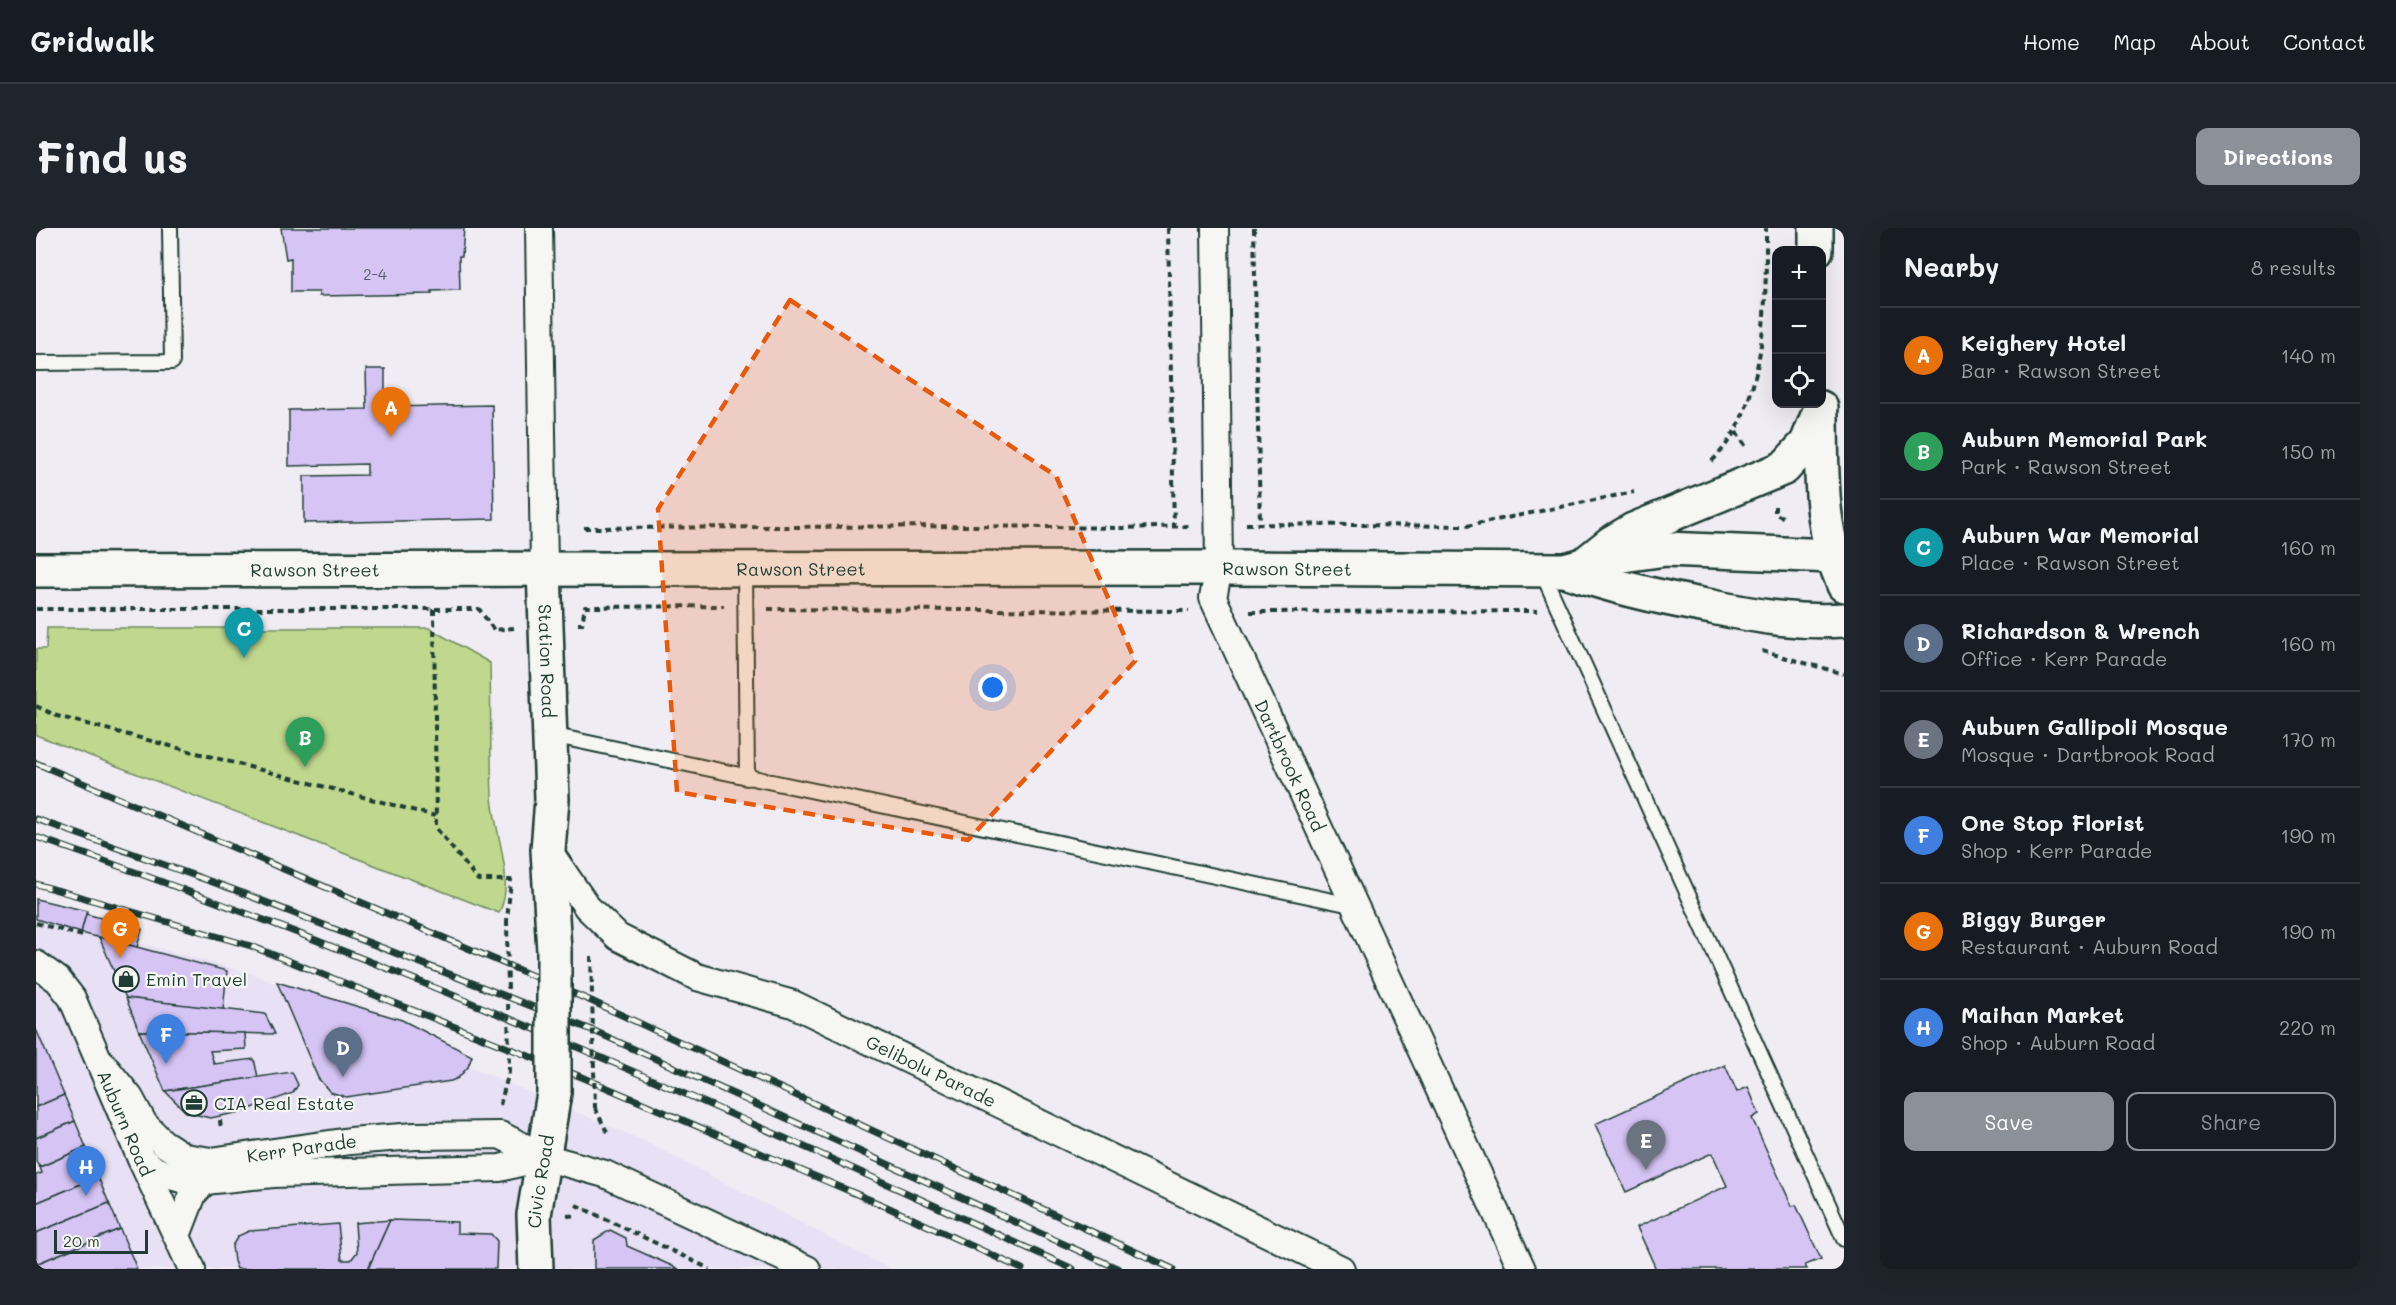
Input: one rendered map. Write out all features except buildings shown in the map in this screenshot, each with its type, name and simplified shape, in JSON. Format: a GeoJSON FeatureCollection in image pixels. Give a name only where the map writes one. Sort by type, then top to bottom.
{"type":"FeatureCollection","features":[{"type":"Feature","properties":{"kind":"main road"},"geometry":{"type":"LineString","coordinates":[[1816,228],[1816,246]]}},
{"type":"Feature","properties":{"kind":"main road"},"geometry":{"type":"LineString","coordinates":[[1564,568],[1633,530],[1784,468],[1807,443],[1820,408]]}},
{"type":"Feature","properties":{"kind":"main road"},"geometry":{"type":"LineString","coordinates":[[1821,408],[1823,514],[1827,538],[1840,566]]}},
{"type":"Feature","properties":{"kind":"main road","name":"Rawson Street"},"geometry":{"type":"LineString","coordinates":[[36,570],[1564,568],[1642,551],[1666,549],[1840,566]]}},
{"type":"Feature","properties":{"kind":"main road","name":"Rawson Street"},"geometry":{"type":"LineString","coordinates":[[1564,568],[1614,587],[1754,615],[1789,621],[1844,620]]}},
{"type":"Feature","properties":{"kind":"main road","name":"Station Road"},"geometry":{"type":"LineString","coordinates":[[544,569],[552,799],[548,850],[554,951],[554,1093]]}},
{"type":"Feature","properties":{"kind":"main road","name":"Civic Road"},"geometry":{"type":"LineString","coordinates":[[536,1269],[534,1215],[554,1093]]}},
{"type":"Feature","properties":{"kind":"street","name":"Station Road"},"geometry":{"type":"LineString","coordinates":[[539,228],[544,569]]}},
{"type":"Feature","properties":{"kind":"street","name":"Dartbrook Road"},"geometry":{"type":"LineString","coordinates":[[1215,228],[1218,524],[1216,541],[1219,568],[1213,598],[1522,1269]]}},
{"type":"Feature","properties":{"kind":"street","name":"Gelibolu Parade"},"geometry":{"type":"LineString","coordinates":[[548,850],[587,908],[618,937],[697,977],[793,1004],[1341,1269]]}},
{"type":"Feature","properties":{"kind":"street","name":"Auburn Road"},"geometry":{"type":"LineString","coordinates":[[36,964],[58,980],[72,998],[141,1159],[178,1233],[192,1269]]}},
{"type":"Feature","properties":{"kind":"street","name":"Kerr Parade"},"geometry":{"type":"LineString","coordinates":[[100,1061],[130,1098],[144,1124],[163,1143],[185,1157],[211,1161],[350,1141],[500,1135],[544,1157],[606,1174],[807,1269]]}},
{"type":"Feature","properties":{"kind":"street","name":"Kerr Parade"},"geometry":{"type":"LineString","coordinates":[[141,1159],[154,1170],[164,1174],[188,1181],[205,1181],[273,1174],[500,1168],[544,1157]]}},
{"type":"Feature","properties":{"kind":"street"},"geometry":{"type":"LineString","coordinates":[[178,1233],[193,1194],[205,1181]]}},
{"type":"Feature","properties":{"kind":"lane"},"geometry":{"type":"LineString","coordinates":[[36,363],[172,362],[170,228]]}},
{"type":"Feature","properties":{"kind":"lane"},"geometry":{"type":"LineString","coordinates":[[1564,568],[1559,611],[1844,1239]]}},
{"type":"Feature","properties":{"kind":"lane"},"geometry":{"type":"LineString","coordinates":[[745,569],[747,778]]}},
{"type":"Feature","properties":{"kind":"lane"},"geometry":{"type":"LineString","coordinates":[[548,734],[1356,906]]}},
{"type":"Feature","properties":{"kind":"path"},"geometry":{"type":"LineString","coordinates":[[1168,228],[1174,527]]}},
{"type":"Feature","properties":{"kind":"path"},"geometry":{"type":"LineString","coordinates":[[1254,228],[1260,524]]}},
{"type":"Feature","properties":{"kind":"path"},"geometry":{"type":"LineString","coordinates":[[1706,467],[1736,432],[1755,374],[1766,300],[1766,228]]}},
{"type":"Feature","properties":{"kind":"path"},"geometry":{"type":"LineString","coordinates":[[584,528],[1174,527],[1218,524],[1467,526],[1642,490]]}},
{"type":"Feature","properties":{"kind":"path","name":"Rawson Street"},"geometry":{"type":"LineString","coordinates":[[582,624],[585,607],[745,606],[786,611],[1219,611],[1295,614],[1559,611]]}},
{"type":"Feature","properties":{"kind":"path"},"geometry":{"type":"LineString","coordinates":[[36,609],[479,609],[494,630]]}},
{"type":"Feature","properties":{"kind":"path"},"geometry":{"type":"LineString","coordinates":[[434,609],[436,828],[478,879],[511,880],[507,920],[509,1072],[500,1105]]}},
{"type":"Feature","properties":{"kind":"path"},"geometry":{"type":"LineString","coordinates":[[1755,649],[1844,674]]}},
{"type":"Feature","properties":{"kind":"path"},"geometry":{"type":"LineString","coordinates":[[36,706],[57,716],[435,816]]}},
{"type":"Feature","properties":{"kind":"path"},"geometry":{"type":"LineString","coordinates":[[36,923],[86,937]]}},
{"type":"Feature","properties":{"kind":"path"},"geometry":{"type":"LineString","coordinates":[[591,956],[595,1108],[609,1136]]}},
{"type":"Feature","properties":{"kind":"path"},"geometry":{"type":"LineString","coordinates":[[576,1205],[710,1269]]}},
{"type":"Feature","properties":{"kind":"highlighted area"},"geometry":{"type":"Polygon","coordinates":[[[790,300],[1056,476],[1135,661],[968,840],[677,792],[658,509],[790,300]]]}},
{"type":"Feature","properties":{"kind":"shaded area"},"geometry":{"type":"Polygon","coordinates":[[[36,915],[250,973],[644,1141],[890,1269],[36,1269],[36,915]]]}},
{"type":"Feature","properties":{"kind":"green space"},"geometry":{"type":"Polygon","coordinates":[[[47,628],[429,628],[490,663],[492,796],[505,871],[504,900],[499,913],[36,735],[36,649],[46,649],[47,628]]]}},
{"type":"Feature","properties":{"kind":"railway"},"geometry":{"type":"LineString","coordinates":[[36,763],[589,1000],[1173,1269]]}},
{"type":"Feature","properties":{"kind":"railway"},"geometry":{"type":"LineString","coordinates":[[36,819],[232,889],[592,1030],[1119,1269]]}},
{"type":"Feature","properties":{"kind":"railway"},"geometry":{"type":"LineString","coordinates":[[36,837],[300,934],[560,1040],[817,1152],[1073,1269]]}},
{"type":"Feature","properties":{"kind":"railway"},"geometry":{"type":"LineString","coordinates":[[36,884],[251,946],[584,1078],[887,1207],[1022,1269]]}},
{"type":"Feature","properties":{"kind":"place","name":"Keighery Hotel"},"geometry":{"type":"Point","coordinates":[391,437]}},
{"type":"Feature","properties":{"kind":"place","name":"Auburn War Memorial"},"geometry":{"type":"Point","coordinates":[244,658]}},
{"type":"Feature","properties":{"kind":"place","name":"Auburn Memorial Park"},"geometry":{"type":"Point","coordinates":[305,767]}},
{"type":"Feature","properties":{"kind":"place","name":"Biggy Burger"},"geometry":{"type":"Point","coordinates":[120,958]}},
{"type":"Feature","properties":{"kind":"place","name":"Emin Travel"},"geometry":{"type":"Point","coordinates":[126,979]}},
{"type":"Feature","properties":{"kind":"place","name":"One Stop Florist"},"geometry":{"type":"Point","coordinates":[166,1064]}},
{"type":"Feature","properties":{"kind":"place","name":"Richardson & Wrench"},"geometry":{"type":"Point","coordinates":[343,1077]}},
{"type":"Feature","properties":{"kind":"place","name":"CIA Real Estate"},"geometry":{"type":"Point","coordinates":[194,1103]}},
{"type":"Feature","properties":{"kind":"place","name":"Auburn Gallipoli Mosque"},"geometry":{"type":"Point","coordinates":[1646,1170]}},
{"type":"Feature","properties":{"kind":"place","name":"Maihan Market"},"geometry":{"type":"Point","coordinates":[86,1196]}}]}
